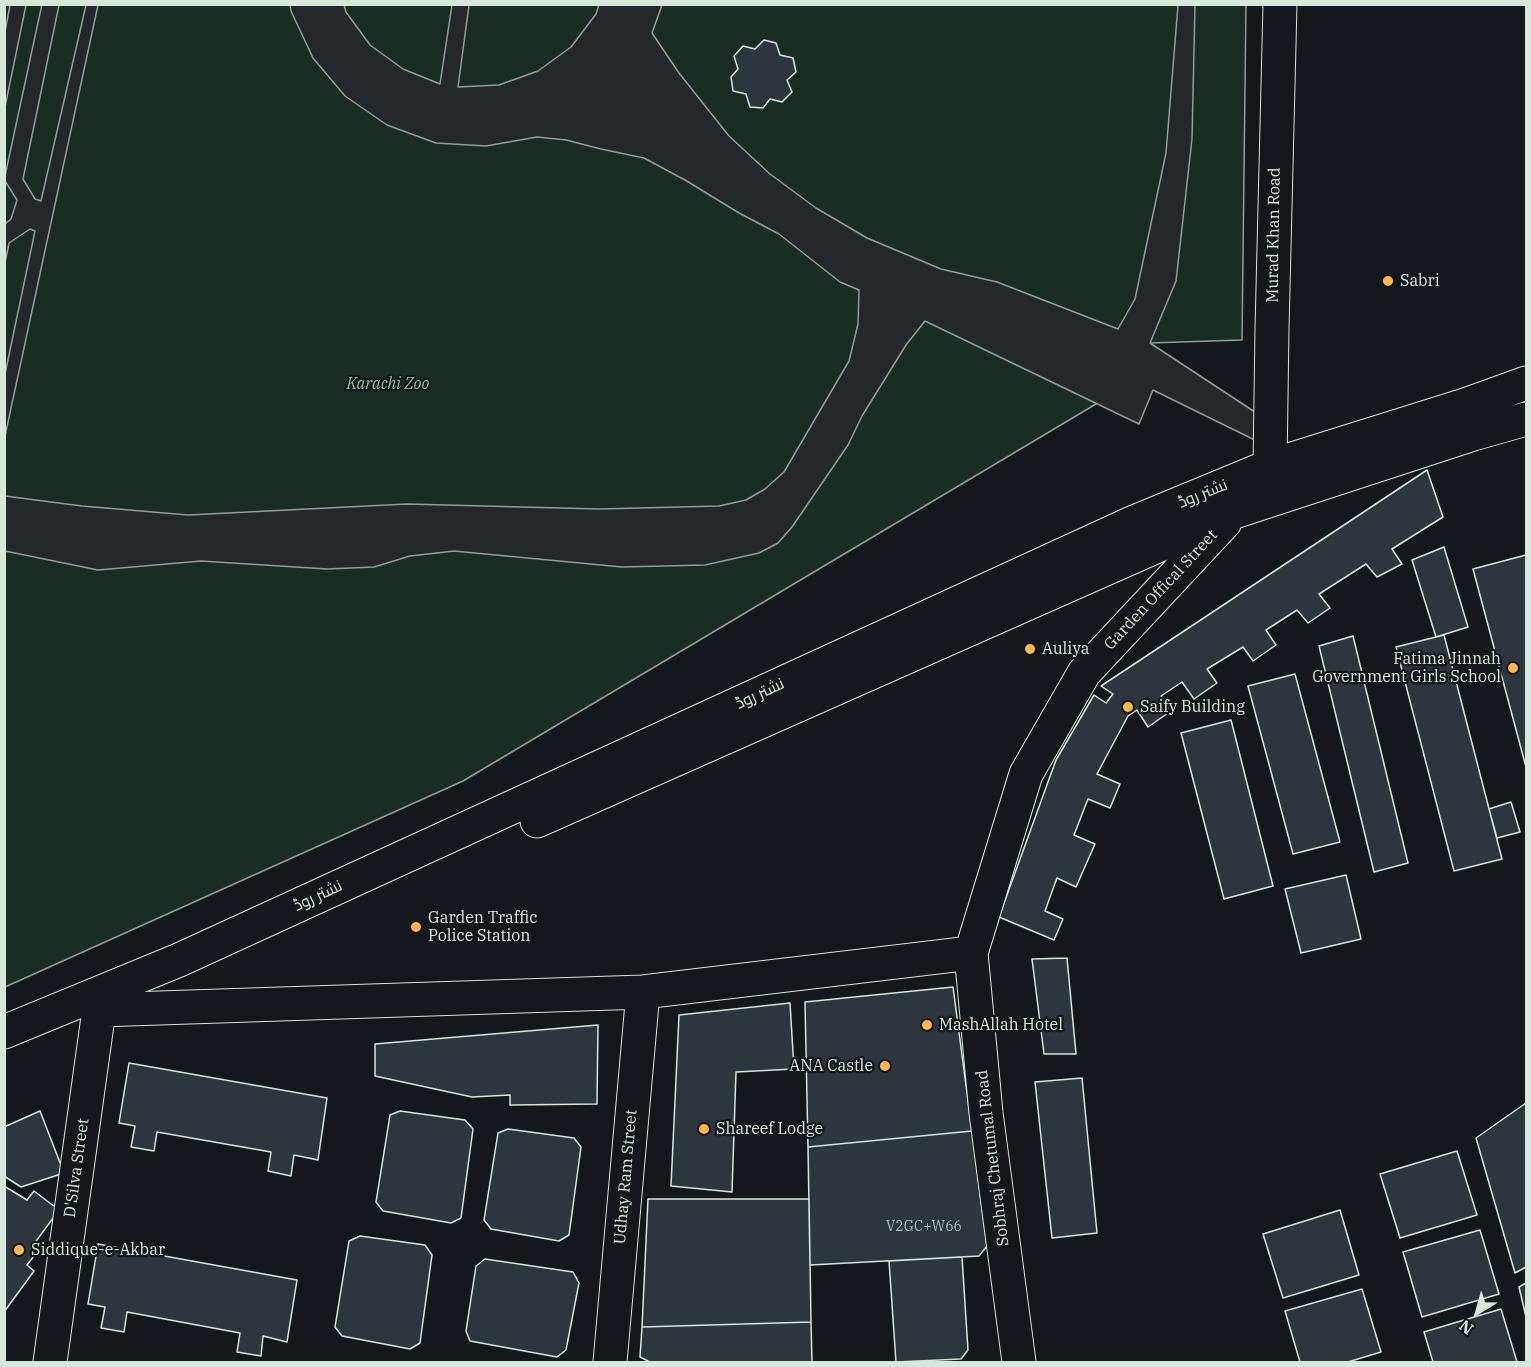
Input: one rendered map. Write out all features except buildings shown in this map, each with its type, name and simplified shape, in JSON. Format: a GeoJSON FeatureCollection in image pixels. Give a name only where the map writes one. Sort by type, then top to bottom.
{"type":"FeatureCollection","features":[{"type":"Feature","properties":{"kind":"main road","name":"Murad Khan Road"},"geometry":{"type":"LineString","coordinates":[[1270,466],[1280,4]]}},
{"type":"Feature","properties":{"kind":"main road","name":"نشتر روڈ"},"geometry":{"type":"LineString","coordinates":[[4,1032],[179,960],[1132,523],[1270,466],[1465,405],[1527,382]]}},
{"type":"Feature","properties":{"kind":"main road","name":"نشتر روڈ"},"geometry":{"type":"LineString","coordinates":[[4,1051],[246,950],[1234,512],[1473,434],[1527,419]]}},
{"type":"Feature","properties":{"kind":"main road","name":"Garden Offical Street"},"geometry":{"type":"LineString","coordinates":[[971,953],[1026,774],[1084,673],[1234,512],[1270,466]]}},
{"type":"Feature","properties":{"kind":"main road"},"geometry":{"type":"LineString","coordinates":[[99,1010],[643,992],[971,953]]}},
{"type":"Feature","properties":{"kind":"main road","name":"Sobhraj Chetumal Road"},"geometry":{"type":"LineString","coordinates":[[971,953],[986,1113],[1019,1362]]}},
{"type":"Feature","properties":{"kind":"main road","name":"Udhay Ram Street"},"geometry":{"type":"LineString","coordinates":[[610,1362],[643,992]]}},
{"type":"Feature","properties":{"kind":"main road","name":"D'Silva Street"},"geometry":{"type":"LineString","coordinates":[[50,1362],[99,1010]]}},
{"type":"Feature","properties":{"kind":"green space","name":"Karachi Zoo"},"geometry":{"type":"Polygon","coordinates":[[[5,5],[1246,5],[1242,340],[1150,343],[1096,404],[463,781],[5,987],[5,5]]]}},
{"type":"Feature","properties":{"kind":"shaded area"},"geometry":{"type":"Polygon","coordinates":[[[42,4],[59,5],[23,179],[35,199],[41,201],[86,5],[98,5],[5,436],[5,374],[35,231],[30,229],[9,243],[5,263],[5,224],[11,219],[17,200],[5,181],[5,176],[42,4]]]}},
{"type":"Feature","properties":{"kind":"shaded area"},"geometry":{"type":"Polygon","coordinates":[[[10,5],[26,5],[5,107],[5,32],[10,5]]]}},
{"type":"Feature","properties":{"kind":"shaded area"},"geometry":{"type":"Polygon","coordinates":[[[290,5],[344,5],[346,12],[370,45],[403,69],[440,84],[452,5],[469,5],[458,87],[499,85],[538,71],[571,47],[596,14],[599,5],[662,5],[652,33],[679,73],[729,136],[770,174],[816,208],[867,238],[941,269],[997,282],[1118,329],[1135,299],[1166,153],[1178,5],[1195,5],[1192,139],[1176,281],[1150,343],[1261,416],[1269,447],[1153,390],[1139,424],[925,321],[906,345],[862,416],[848,445],[792,527],[778,543],[759,553],[705,565],[622,567],[454,551],[410,556],[374,567],[327,569],[201,561],[98,570],[5,551],[5,496],[82,506],[188,515],[407,504],[599,509],[719,506],[746,500],[765,489],[784,472],[849,361],[858,324],[859,290],[840,282],[779,234],[644,158],[566,140],[537,137],[486,146],[436,143],[387,125],[345,96],[313,58],[290,5]]]}},
{"type":"Feature","properties":{"kind":"place","name":"Sabri"},"geometry":{"type":"Point","coordinates":[1388,281]}},
{"type":"Feature","properties":{"kind":"place","name":"Auliya"},"geometry":{"type":"Point","coordinates":[1030,649]}},
{"type":"Feature","properties":{"kind":"place","name":"Fatima Jinnah Government Girls School"},"geometry":{"type":"Point","coordinates":[1513,668]}},
{"type":"Feature","properties":{"kind":"place","name":"Saify Building"},"geometry":{"type":"Point","coordinates":[1128,707]}},
{"type":"Feature","properties":{"kind":"place","name":"Garden Traffic Police Station"},"geometry":{"type":"Point","coordinates":[416,927]}},
{"type":"Feature","properties":{"kind":"place","name":"MashAllah Hotel"},"geometry":{"type":"Point","coordinates":[927,1025]}},
{"type":"Feature","properties":{"kind":"place","name":"ANA Castle"},"geometry":{"type":"Point","coordinates":[885,1066]}},
{"type":"Feature","properties":{"kind":"place","name":"Shareef Lodge"},"geometry":{"type":"Point","coordinates":[704,1129]}},
{"type":"Feature","properties":{"kind":"place","name":"Siddique-e-Akbar"},"geometry":{"type":"Point","coordinates":[19,1250]}}]}
